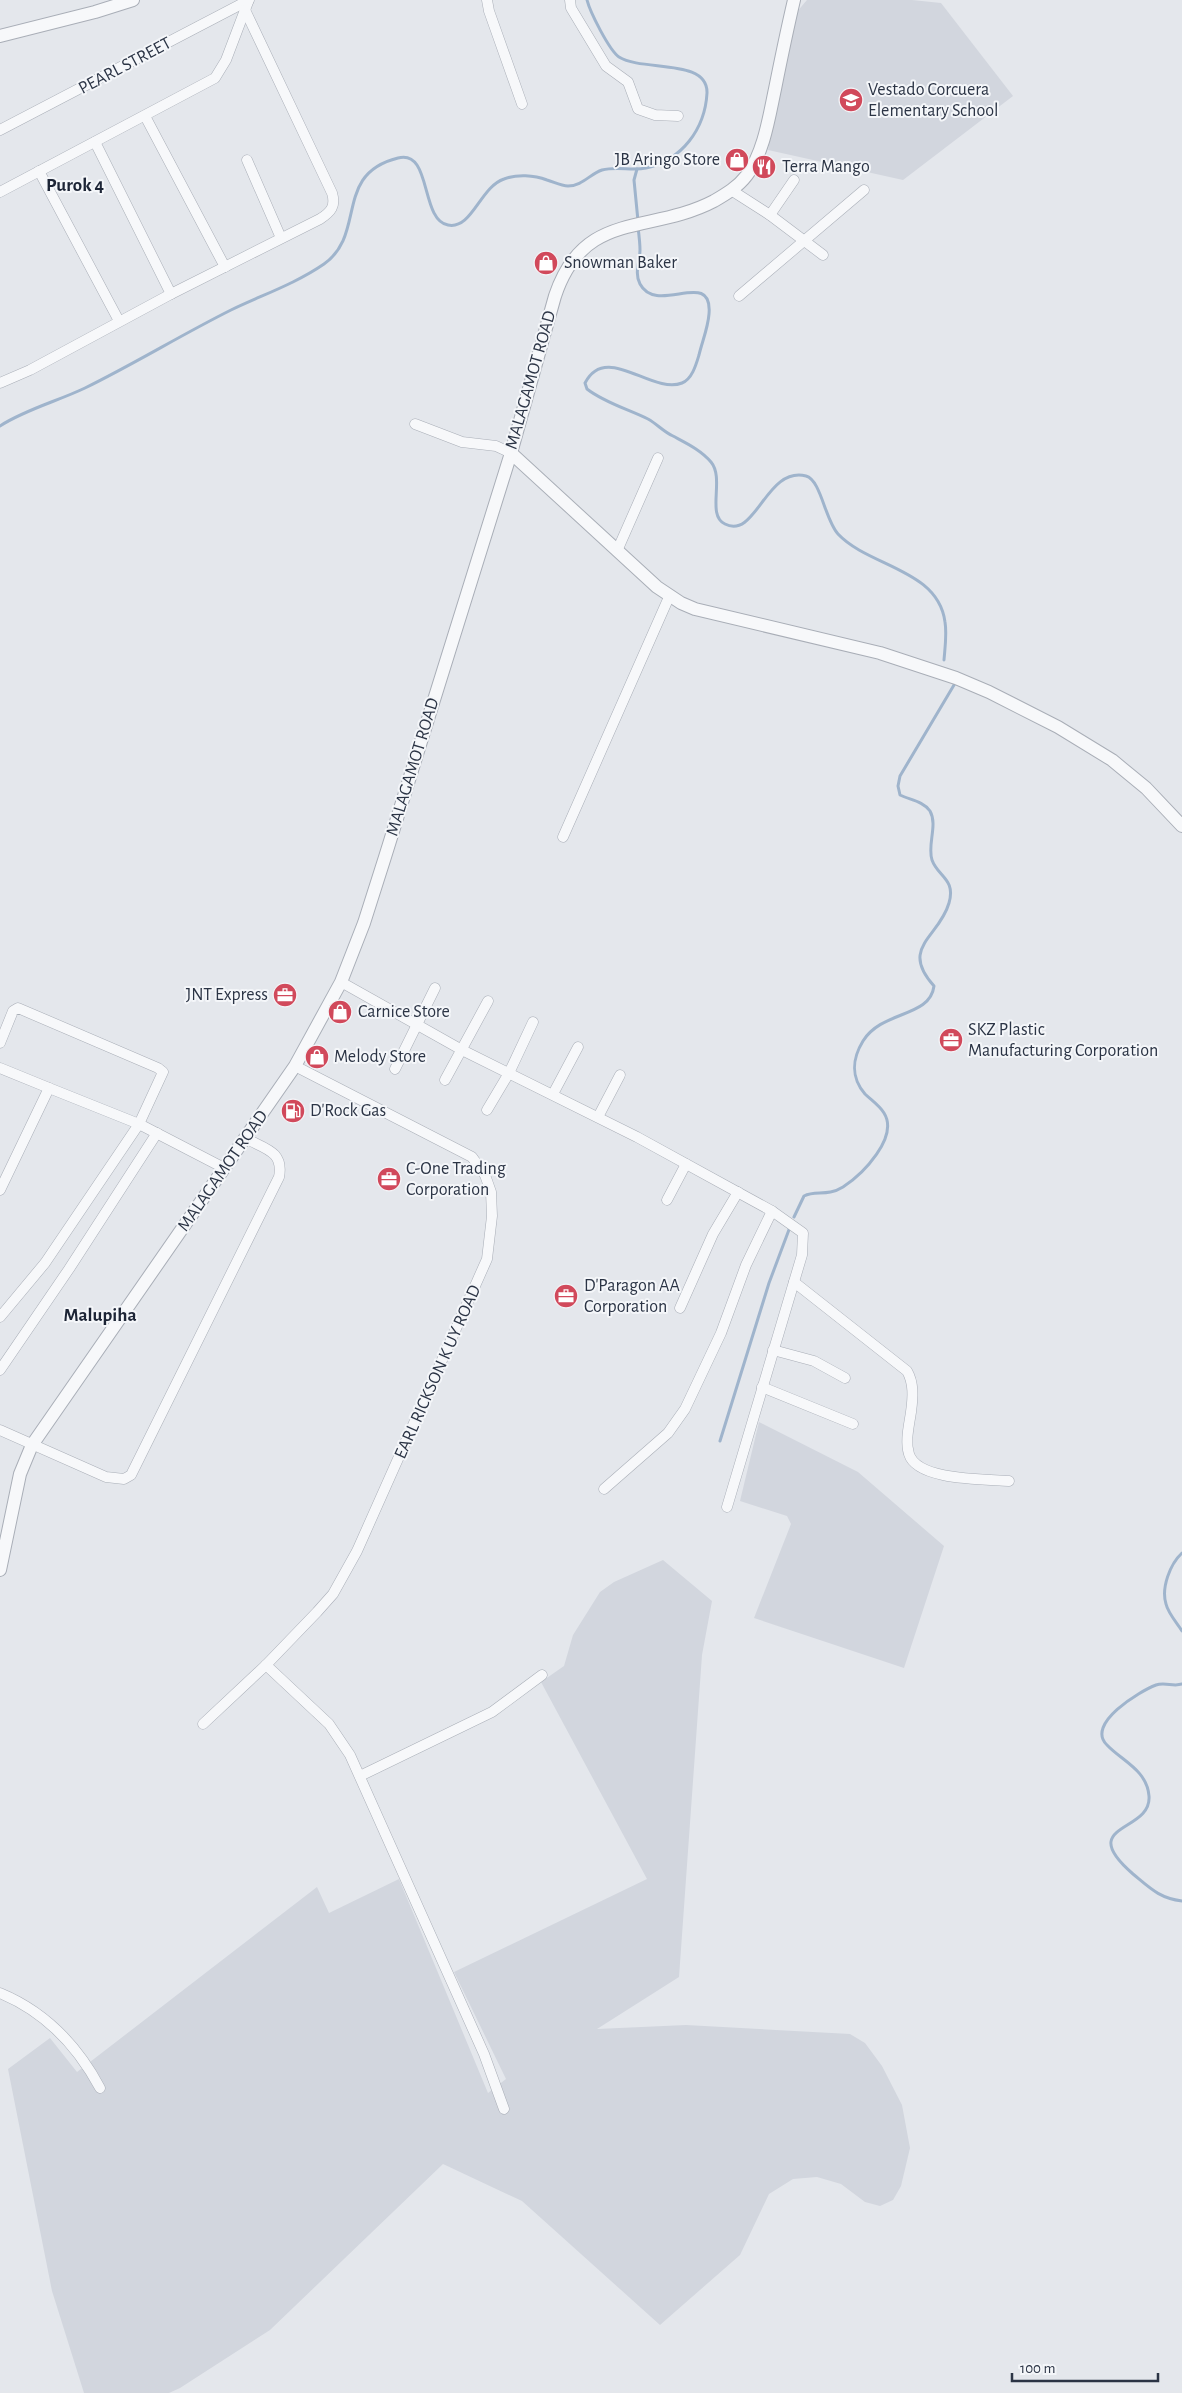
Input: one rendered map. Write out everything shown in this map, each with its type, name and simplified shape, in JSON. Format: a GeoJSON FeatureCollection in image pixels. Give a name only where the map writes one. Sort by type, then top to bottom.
{"type":"FeatureCollection","features":[{"type":"Feature","properties":{"kind":"street"},"geometry":{"type":"LineString","coordinates":[[0,36],[95,12],[133,0]]}},
{"type":"Feature","properties":{"kind":"street"},"geometry":{"type":"LineString","coordinates":[[487,0],[489,11],[522,104]]}},
{"type":"Feature","properties":{"kind":"street"},"geometry":{"type":"LineString","coordinates":[[570,0],[571,8],[596,54],[606,66],[628,82],[638,109],[655,115],[678,116]]}},
{"type":"Feature","properties":{"kind":"street","name":"MALAGAMOT ROAD"},"geometry":{"type":"LineString","coordinates":[[0,1570],[18,1481],[32,1445],[295,1066],[341,982],[364,923],[511,453],[554,296],[564,273],[577,254],[603,234],[619,228],[695,210],[731,190],[748,174],[761,146],[794,0]]}},
{"type":"Feature","properties":{"kind":"street"},"geometry":{"type":"LineString","coordinates":[[0,192],[216,78],[226,60],[247,4]]}},
{"type":"Feature","properties":{"kind":"street"},"geometry":{"type":"LineString","coordinates":[[0,383],[30,370],[170,294],[326,216],[332,208],[333,198],[247,4]]}},
{"type":"Feature","properties":{"kind":"street","name":"PEARL STREET"},"geometry":{"type":"LineString","coordinates":[[0,130],[247,4]]}},
{"type":"Feature","properties":{"kind":"street"},"geometry":{"type":"LineString","coordinates":[[145,116],[225,267]]}},
{"type":"Feature","properties":{"kind":"street"},"geometry":{"type":"LineString","coordinates":[[96,142],[170,294]]}},
{"type":"Feature","properties":{"kind":"street"},"geometry":{"type":"LineString","coordinates":[[247,160],[282,238]]}},
{"type":"Feature","properties":{"kind":"street"},"geometry":{"type":"LineString","coordinates":[[39,171],[119,321]]}},
{"type":"Feature","properties":{"kind":"street"},"geometry":{"type":"LineString","coordinates":[[770,215],[794,180]]}},
{"type":"Feature","properties":{"kind":"street"},"geometry":{"type":"LineString","coordinates":[[731,190],[806,240],[823,255]]}},
{"type":"Feature","properties":{"kind":"street"},"geometry":{"type":"LineString","coordinates":[[739,296],[864,190]]}},
{"type":"Feature","properties":{"kind":"street"},"geometry":{"type":"LineString","coordinates":[[415,424],[462,442],[496,446],[511,453],[616,551],[669,597],[680,604],[714,614],[880,653],[956,678],[989,692],[1058,727],[1112,760],[1146,788],[1182,826]]}},
{"type":"Feature","properties":{"kind":"street"},"geometry":{"type":"LineString","coordinates":[[616,551],[658,458]]}},
{"type":"Feature","properties":{"kind":"street"},"geometry":{"type":"LineString","coordinates":[[563,837],[669,597]]}},
{"type":"Feature","properties":{"kind":"street"},"geometry":{"type":"LineString","coordinates":[[341,982],[462,1050],[598,1116],[772,1211],[803,1232],[804,1246],[727,1507]]}},
{"type":"Feature","properties":{"kind":"street"},"geometry":{"type":"LineString","coordinates":[[394,1069],[435,988]]}},
{"type":"Feature","properties":{"kind":"street"},"geometry":{"type":"LineString","coordinates":[[445,1080],[488,1001]]}},
{"type":"Feature","properties":{"kind":"street"},"geometry":{"type":"LineString","coordinates":[[0,1043],[17,1008],[162,1069],[163,1076],[139,1124],[45,1263],[0,1317]]}},
{"type":"Feature","properties":{"kind":"street"},"geometry":{"type":"LineString","coordinates":[[487,1110],[509,1073],[533,1022]]}},
{"type":"Feature","properties":{"kind":"street"},"geometry":{"type":"LineString","coordinates":[[553,1094],[578,1047]]}},
{"type":"Feature","properties":{"kind":"street","name":"EARL RICKSON K UY ROAD"},"geometry":{"type":"LineString","coordinates":[[203,1724],[295,1637],[333,1594],[357,1551],[482,1273],[488,1252],[492,1204],[488,1181],[480,1166],[472,1157],[295,1066]]}},
{"type":"Feature","properties":{"kind":"street"},"geometry":{"type":"LineString","coordinates":[[0,1068],[139,1124],[224,1168]]}},
{"type":"Feature","properties":{"kind":"street"},"geometry":{"type":"LineString","coordinates":[[598,1116],[620,1075]]}},
{"type":"Feature","properties":{"kind":"street"},"geometry":{"type":"LineString","coordinates":[[0,1190],[49,1088]]}},
{"type":"Feature","properties":{"kind":"street"},"geometry":{"type":"LineString","coordinates":[[0,1370],[70,1269],[158,1133]]}},
{"type":"Feature","properties":{"kind":"street"},"geometry":{"type":"LineString","coordinates":[[0,1430],[106,1477],[116,1479],[131,1475],[279,1178],[281,1166],[278,1157],[246,1138]]}},
{"type":"Feature","properties":{"kind":"street"},"geometry":{"type":"LineString","coordinates":[[667,1200],[686,1164]]}},
{"type":"Feature","properties":{"kind":"street"},"geometry":{"type":"LineString","coordinates":[[680,1308],[712,1234],[738,1192]]}},
{"type":"Feature","properties":{"kind":"street"},"geometry":{"type":"LineString","coordinates":[[604,1488],[668,1433],[685,1410],[721,1333],[746,1265],[772,1211]]}},
{"type":"Feature","properties":{"kind":"street"},"geometry":{"type":"LineString","coordinates":[[794,1282],[907,1370],[912,1379],[907,1443],[912,1461],[917,1467],[940,1474],[1009,1481]]}},
{"type":"Feature","properties":{"kind":"street"},"geometry":{"type":"LineString","coordinates":[[772,1350],[814,1361],[845,1378]]}},
{"type":"Feature","properties":{"kind":"street"},"geometry":{"type":"LineString","coordinates":[[762,1387],[853,1424]]}},
{"type":"Feature","properties":{"kind":"street"},"geometry":{"type":"LineString","coordinates":[[266,1665],[330,1724],[350,1755],[484,2054],[504,2109]]}},
{"type":"Feature","properties":{"kind":"street"},"geometry":{"type":"LineString","coordinates":[[360,1776],[492,1712],[542,1674]]}},
{"type":"Feature","properties":{"kind":"street"},"geometry":{"type":"LineString","coordinates":[[0,1993],[26,2005],[54,2027],[78,2052],[100,2088]]}},
{"type":"Feature","properties":{"kind":"shaded area","name":"Vestado Corcuera Elementary School"},"geometry":{"type":"Polygon","coordinates":[[[807,0],[912,0],[941,3],[1013,96],[903,180],[768,150],[796,13],[807,0]]]}},
{"type":"Feature","properties":{"kind":"shaded area"},"geometry":{"type":"Polygon","coordinates":[[[759,1422],[858,1472],[944,1546],[904,1668],[754,1618],[791,1524],[787,1516],[740,1501],[759,1422]]]}},
{"type":"Feature","properties":{"kind":"shaded area"},"geometry":{"type":"Polygon","coordinates":[[[663,1560],[712,1601],[702,1655],[679,1977],[597,2029],[686,2025],[850,2034],[865,2043],[882,2066],[902,2105],[910,2148],[901,2186],[893,2200],[880,2206],[865,2202],[841,2184],[817,2177],[793,2179],[769,2194],[740,2255],[660,2325],[522,2201],[443,2164],[270,2330],[180,2388],[169,2393],[84,2393],[52,2291],[8,2069],[50,2038],[77,2072],[317,1887],[329,1913],[399,1879],[488,2093],[506,2079],[454,1972],[647,1879],[541,1682],[564,1666],[573,1635],[600,1592],[614,1582],[663,1560]]]}},
{"type":"Feature","properties":{"kind":"waterway"},"geometry":{"type":"LineString","coordinates":[[0,426],[20,415],[85,388],[212,320],[290,283],[324,264],[337,251],[345,237],[357,191],[365,177],[378,166],[398,158],[409,158],[416,164],[421,174],[433,211],[439,220],[448,225],[456,225],[470,215],[488,190],[496,183],[509,177],[531,176],[568,186],[582,182],[602,170],[646,168],[670,158],[689,141],[702,119],[707,93],[704,82],[697,75],[686,70],[643,64],[619,57],[610,47],[600,30],[587,0]]}},
{"type":"Feature","properties":{"kind":"waterway"},"geometry":{"type":"LineString","coordinates":[[637,169],[634,180],[638,221]]}},
{"type":"Feature","properties":{"kind":"waterway"},"geometry":{"type":"LineString","coordinates":[[638,227],[640,250],[637,276],[640,284],[648,293],[659,296],[693,292],[702,294],[708,301],[709,314],[698,359],[691,375],[682,383],[670,385],[617,368],[605,367],[594,372],[585,383],[587,389],[609,402],[648,419],[703,454],[715,469],[717,513],[725,524],[736,526],[745,522],[771,491],[781,482],[792,476],[806,476],[811,479],[816,485],[830,520],[838,534],[851,545],[901,570],[916,580],[930,591],[940,604],[945,622],[944,660]]}},
{"type":"Feature","properties":{"kind":"waterway"},"geometry":{"type":"LineString","coordinates":[[794,1217],[804,1196],[813,1193],[832,1192],[843,1187],[860,1173],[877,1154],[887,1133],[887,1123],[882,1110],[865,1094],[857,1082],[855,1061],[859,1048],[871,1031],[893,1018],[924,1004],[931,996],[934,986],[924,973],[920,962],[921,952],[944,915],[951,895],[948,883],[932,860],[933,822],[930,811],[920,803],[900,795],[898,786],[900,776],[954,685]]}},
{"type":"Feature","properties":{"kind":"waterway"},"geometry":{"type":"LineString","coordinates":[[720,1441],[769,1283],[790,1227]]}},
{"type":"Feature","properties":{"kind":"waterway"},"geometry":{"type":"LineString","coordinates":[[1182,1553],[1170,1570],[1165,1591],[1167,1607],[1182,1631]]}},
{"type":"Feature","properties":{"kind":"waterway"},"geometry":{"type":"LineString","coordinates":[[1182,1684],[1156,1685],[1138,1694],[1117,1709],[1109,1718],[1103,1728],[1102,1737],[1107,1745],[1144,1779],[1149,1796],[1147,1808],[1139,1817],[1113,1837],[1111,1846],[1117,1858],[1155,1892],[1174,1900],[1182,1901]]}},
{"type":"Feature","properties":{"kind":"place","name":"Vestado Corcuera Elementary School"},"geometry":{"type":"Point","coordinates":[851,100]}},
{"type":"Feature","properties":{"kind":"place","name":"JB Aringo Store"},"geometry":{"type":"Point","coordinates":[737,160]}},
{"type":"Feature","properties":{"kind":"place","name":"Terra Mango"},"geometry":{"type":"Point","coordinates":[764,167]}},
{"type":"Feature","properties":{"kind":"place","name":"Snowman Baker"},"geometry":{"type":"Point","coordinates":[546,263]}},
{"type":"Feature","properties":{"kind":"place","name":"JNT Express"},"geometry":{"type":"Point","coordinates":[285,995]}},
{"type":"Feature","properties":{"kind":"place","name":"Carnice Store"},"geometry":{"type":"Point","coordinates":[340,1012]}},
{"type":"Feature","properties":{"kind":"place","name":"SKZ Plastic Manufacturing Corporation"},"geometry":{"type":"Point","coordinates":[951,1040]}},
{"type":"Feature","properties":{"kind":"place","name":"Melody Store"},"geometry":{"type":"Point","coordinates":[317,1057]}},
{"type":"Feature","properties":{"kind":"place","name":"D'Rock Gas"},"geometry":{"type":"Point","coordinates":[293,1111]}},
{"type":"Feature","properties":{"kind":"place","name":"C-One Trading Corporation"},"geometry":{"type":"Point","coordinates":[389,1179]}},
{"type":"Feature","properties":{"kind":"place","name":"D'Paragon AA Corporation"},"geometry":{"type":"Point","coordinates":[566,1296]}},
{"type":"Feature","properties":{"kind":"district","name":"Purok 4"},"geometry":{"type":"Point","coordinates":[75,185]}},
{"type":"Feature","properties":{"kind":"district","name":"Malupiha"},"geometry":{"type":"Point","coordinates":[100,1315]}}]}
